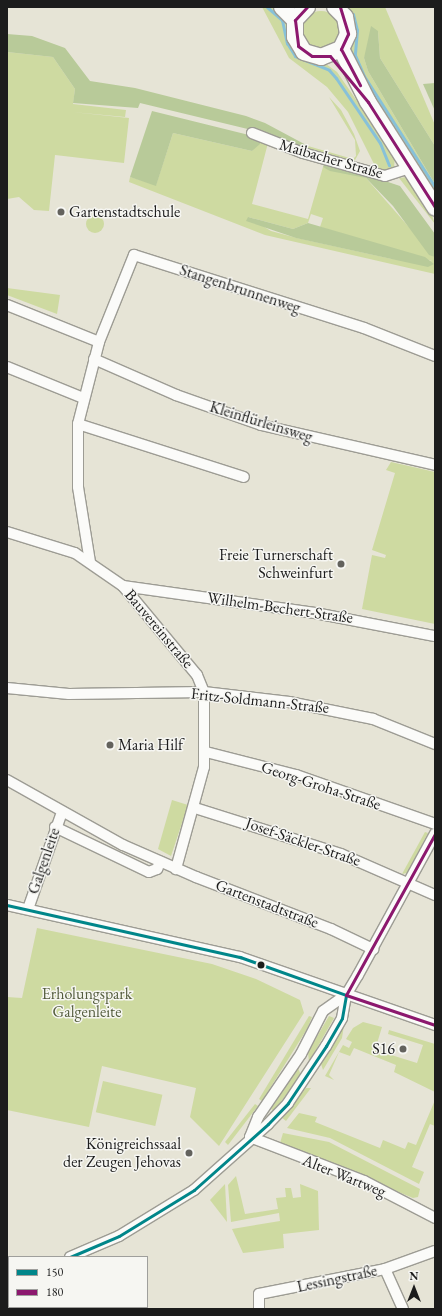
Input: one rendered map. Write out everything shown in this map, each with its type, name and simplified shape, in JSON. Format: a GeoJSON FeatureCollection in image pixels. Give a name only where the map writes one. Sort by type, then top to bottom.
{"type":"FeatureCollection","features":[{"type":"Feature","properties":{"kind":"main road"},"geometry":{"type":"LineString","coordinates":[[282,7],[303,11],[295,38],[301,49],[312,56],[335,52],[348,34],[338,8]]}},
{"type":"Feature","properties":{"kind":"main road","name":"Maibacher Straße"},"geometry":{"type":"LineString","coordinates":[[335,52],[435,207]]}},
{"type":"Feature","properties":{"kind":"street","name":"Maibacher Straße"},"geometry":{"type":"LineString","coordinates":[[252,133],[303,153],[385,176],[410,168]]}},
{"type":"Feature","properties":{"kind":"street","name":"Stangenbrunnenweg"},"geometry":{"type":"LineString","coordinates":[[99,342],[134,255],[364,328],[435,356]]}},
{"type":"Feature","properties":{"kind":"street"},"geometry":{"type":"LineString","coordinates":[[7,305],[99,342],[83,398],[78,424],[78,487],[90,562]]}},
{"type":"Feature","properties":{"kind":"street","name":"Kleinflürleinsweg"},"geometry":{"type":"LineString","coordinates":[[94,359],[176,395],[261,425],[435,465]]}},
{"type":"Feature","properties":{"kind":"street"},"geometry":{"type":"LineString","coordinates":[[7,367],[83,398]]}},
{"type":"Feature","properties":{"kind":"street"},"geometry":{"type":"LineString","coordinates":[[78,424],[244,477]]}},
{"type":"Feature","properties":{"kind":"street"},"geometry":{"type":"LineString","coordinates":[[7,532],[61,547],[90,562]]}},
{"type":"Feature","properties":{"kind":"street","name":"Bauvereinstraße"},"geometry":{"type":"LineString","coordinates":[[90,562],[123,586],[184,656],[204,692],[206,752],[195,808],[176,869]]}},
{"type":"Feature","properties":{"kind":"street","name":"Wilhelm-Bechert-Straße"},"geometry":{"type":"LineString","coordinates":[[123,586],[315,613],[435,636]]}},
{"type":"Feature","properties":{"kind":"street","name":"Fritz-Soldmann-Straße"},"geometry":{"type":"LineString","coordinates":[[7,688],[69,694],[204,692],[342,710],[373,719],[435,744]]}},
{"type":"Feature","properties":{"kind":"street","name":"Georg-Groha-Straße"},"geometry":{"type":"LineString","coordinates":[[206,752],[296,775],[435,824]]}},
{"type":"Feature","properties":{"kind":"street","name":"Gartenstadtstraße"},"geometry":{"type":"LineString","coordinates":[[7,780],[62,812],[160,862],[331,929],[373,949]]}},
{"type":"Feature","properties":{"kind":"street","name":"Josef-Säckler-Straße"},"geometry":{"type":"LineString","coordinates":[[195,808],[267,828],[409,882],[435,895]]}},
{"type":"Feature","properties":{"kind":"street","name":"Galgenleite"},"geometry":{"type":"LineString","coordinates":[[28,909],[55,826],[62,812]]}},
{"type":"Feature","properties":{"kind":"street"},"geometry":{"type":"LineString","coordinates":[[55,826],[149,872],[157,869],[160,862]]}},
{"type":"Feature","properties":{"kind":"street"},"geometry":{"type":"LineString","coordinates":[[72,1256],[120,1236],[194,1190],[288,1103],[309,1073],[342,1018],[346,994],[373,949],[435,834]]}},
{"type":"Feature","properties":{"kind":"street","name":"Galgenleite"},"geometry":{"type":"LineString","coordinates":[[7,905],[240,956],[435,1025]]}},
{"type":"Feature","properties":{"kind":"street"},"geometry":{"type":"LineString","coordinates":[[250,1137],[258,1117],[301,1054],[323,1011],[346,994]]}},
{"type":"Feature","properties":{"kind":"street"},"geometry":{"type":"LineString","coordinates":[[301,1054],[309,1073]]}},
{"type":"Feature","properties":{"kind":"street","name":"Alter Wartweg"},"geometry":{"type":"LineString","coordinates":[[250,1137],[364,1181],[435,1218]]}},
{"type":"Feature","properties":{"kind":"street","name":"Lessingstraße"},"geometry":{"type":"LineString","coordinates":[[259,1309],[259,1294],[385,1269],[435,1251]]}},
{"type":"Feature","properties":{"kind":"street"},"geometry":{"type":"LineString","coordinates":[[385,1269],[403,1309]]}},
{"type":"Feature","properties":{"kind":"green space"},"geometry":{"type":"Polygon","coordinates":[[[262,7],[277,7],[310,61],[326,64],[337,72],[395,156],[394,168],[389,172],[376,168],[348,112],[327,87],[289,58],[262,7]]]}},
{"type":"Feature","properties":{"kind":"green space"},"geometry":{"type":"Polygon","coordinates":[[[346,7],[385,7],[435,125],[435,146],[380,58],[378,31],[364,58],[368,71],[435,184],[435,196],[349,55],[346,7]]]}},
{"type":"Feature","properties":{"kind":"green space"},"geometry":{"type":"Polygon","coordinates":[[[317,11],[325,11],[335,16],[339,23],[339,37],[335,44],[325,49],[317,49],[307,44],[305,41],[302,34],[302,26],[307,16],[310,14],[317,11]]]}},
{"type":"Feature","properties":{"kind":"green space"},"geometry":{"type":"Polygon","coordinates":[[[371,26],[378,31],[380,58],[435,146],[435,184],[368,71],[364,58],[371,26]]]}},
{"type":"Feature","properties":{"kind":"green space"},"geometry":{"type":"Polygon","coordinates":[[[7,34],[32,36],[65,48],[90,81],[135,88],[246,116],[265,123],[308,146],[307,150],[260,132],[140,103],[138,108],[73,103],[75,89],[53,57],[7,52],[7,34]]]}},
{"type":"Feature","properties":{"kind":"green space"},"geometry":{"type":"Polygon","coordinates":[[[7,52],[53,57],[75,89],[73,104],[126,110],[125,117],[72,112],[129,118],[124,163],[55,155],[49,211],[34,210],[19,197],[7,199],[7,52]]]}},
{"type":"Feature","properties":{"kind":"green space"},"geometry":{"type":"Polygon","coordinates":[[[435,83],[435,111],[423,84],[435,83]]]}},
{"type":"Feature","properties":{"kind":"green space"},"geometry":{"type":"Polygon","coordinates":[[[329,97],[341,110],[354,134],[360,151],[354,162],[307,150],[308,146],[353,159],[356,156],[355,140],[329,97]]]}},
{"type":"Feature","properties":{"kind":"green space"},"geometry":{"type":"Polygon","coordinates":[[[152,111],[253,136],[260,140],[260,144],[252,151],[173,133],[156,186],[130,177],[152,111]]]}},
{"type":"Feature","properties":{"kind":"green space"},"geometry":{"type":"Polygon","coordinates":[[[173,133],[252,151],[260,140],[268,143],[252,204],[308,219],[323,167],[366,178],[435,257],[435,274],[265,235],[129,182],[130,177],[156,185],[173,133]],[[311,214],[308,223],[293,229],[248,217],[271,231],[297,238],[392,259],[432,261],[320,227],[323,218],[311,214]]]}},
{"type":"Feature","properties":{"kind":"green space"},"geometry":{"type":"Polygon","coordinates":[[[325,161],[400,186],[435,234],[435,257],[429,255],[393,206],[366,178],[330,171],[323,167],[325,161]]]}},
{"type":"Feature","properties":{"kind":"green space"},"geometry":{"type":"Polygon","coordinates":[[[407,177],[430,210],[435,224],[399,178],[407,177]]]}},
{"type":"Feature","properties":{"kind":"green space"},"geometry":{"type":"Polygon","coordinates":[[[91,215],[99,215],[104,220],[102,231],[99,233],[91,233],[86,228],[86,220],[91,215]]]}},
{"type":"Feature","properties":{"kind":"green space"},"geometry":{"type":"Polygon","coordinates":[[[248,217],[293,229],[308,223],[425,257],[434,264],[428,267],[296,238],[246,221],[248,217]]]}},
{"type":"Feature","properties":{"kind":"green space"},"geometry":{"type":"Polygon","coordinates":[[[7,288],[60,295],[57,314],[7,295],[7,288]]]}},
{"type":"Feature","properties":{"kind":"green space"},"geometry":{"type":"Polygon","coordinates":[[[391,462],[435,472],[435,624],[362,609],[372,555],[385,558],[386,555],[372,550],[395,473],[386,470],[391,462]]]}},
{"type":"Feature","properties":{"kind":"green space"},"geometry":{"type":"Polygon","coordinates":[[[172,800],[188,805],[171,856],[158,849],[172,800]]]}},
{"type":"Feature","properties":{"kind":"green space"},"geometry":{"type":"Polygon","coordinates":[[[425,832],[428,833],[407,873],[402,874],[425,832]]]}},
{"type":"Feature","properties":{"kind":"green space","name":"Erholungspark Galgenleite"},"geometry":{"type":"Polygon","coordinates":[[[37,928],[212,964],[256,979],[300,1000],[304,1013],[219,1146],[190,1117],[196,1088],[102,1066],[89,1127],[7,1110],[7,997],[22,998],[37,928]]]}},
{"type":"Feature","properties":{"kind":"green space"},"geometry":{"type":"Polygon","coordinates":[[[309,1016],[312,1017],[307,1029],[262,1101],[259,1099],[309,1016]]]}},
{"type":"Feature","properties":{"kind":"green space"},"geometry":{"type":"Polygon","coordinates":[[[329,1016],[334,1018],[309,1062],[308,1052],[329,1016]]]}},
{"type":"Feature","properties":{"kind":"green space"},"geometry":{"type":"Polygon","coordinates":[[[363,1022],[382,1027],[375,1050],[417,1063],[423,1045],[388,1034],[389,1030],[435,1044],[435,1092],[394,1072],[396,1065],[354,1048],[350,1056],[339,1052],[329,1075],[334,1080],[325,1076],[343,1045],[349,1048],[352,1042],[346,1039],[353,1028],[363,1022]]]}},
{"type":"Feature","properties":{"kind":"green space"},"geometry":{"type":"Polygon","coordinates":[[[344,1025],[342,1038],[323,1070],[321,1064],[344,1025]]]}},
{"type":"Feature","properties":{"kind":"green space"},"geometry":{"type":"Polygon","coordinates":[[[298,1068],[301,1075],[274,1111],[271,1109],[298,1068]]]}},
{"type":"Feature","properties":{"kind":"green space"},"geometry":{"type":"Polygon","coordinates":[[[103,1081],[162,1095],[155,1126],[96,1112],[103,1081]]]}},
{"type":"Feature","properties":{"kind":"green space"},"geometry":{"type":"Polygon","coordinates":[[[306,1088],[311,1088],[286,1121],[281,1117],[306,1088]]]}},
{"type":"Feature","properties":{"kind":"green space"},"geometry":{"type":"Polygon","coordinates":[[[435,1100],[435,1126],[430,1124],[412,1167],[424,1172],[419,1184],[330,1138],[287,1128],[299,1113],[317,1117],[315,1122],[380,1148],[383,1140],[405,1149],[408,1142],[416,1145],[435,1100]]]}},
{"type":"Feature","properties":{"kind":"green space"},"geometry":{"type":"Polygon","coordinates":[[[255,1104],[258,1106],[228,1145],[225,1142],[255,1104]]]}},
{"type":"Feature","properties":{"kind":"green space"},"geometry":{"type":"Polygon","coordinates":[[[283,1133],[329,1142],[420,1189],[418,1197],[413,1198],[280,1143],[283,1133]]]}},
{"type":"Feature","properties":{"kind":"green space"},"geometry":{"type":"Polygon","coordinates":[[[236,1176],[245,1214],[278,1209],[276,1198],[286,1197],[285,1188],[291,1188],[293,1198],[301,1197],[300,1184],[318,1191],[319,1230],[283,1234],[284,1248],[243,1253],[232,1229],[280,1221],[279,1213],[231,1222],[228,1185],[236,1176]]]}},
{"type":"Feature","properties":{"kind":"green space"},"geometry":{"type":"Polygon","coordinates":[[[225,1184],[227,1222],[210,1200],[225,1184]]]}},
{"type":"Feature","properties":{"kind":"waterway"},"geometry":{"type":"LineString","coordinates":[[267,7],[282,20],[287,43],[295,56],[329,70],[336,78],[380,143],[389,165]]}},
{"type":"Feature","properties":{"kind":"waterway"},"geometry":{"type":"LineString","coordinates":[[353,14],[357,30],[355,55],[364,76],[435,187]]}},
{"type":"Feature","properties":{"kind":"transit line","name":"180"},"geometry":{"type":"LineString","coordinates":[[307,7],[295,20],[298,46],[312,56],[330,56],[368,102],[435,207]]}},
{"type":"Feature","properties":{"kind":"transit line","name":"180"},"geometry":{"type":"LineString","coordinates":[[340,7],[348,34],[341,49],[360,85]]}},
{"type":"Feature","properties":{"kind":"transit line","name":"180"},"geometry":{"type":"LineString","coordinates":[[346,995],[435,834]]}},
{"type":"Feature","properties":{"kind":"transit line","name":"150"},"geometry":{"type":"LineString","coordinates":[[7,905],[240,957],[346,995]]}},
{"type":"Feature","properties":{"kind":"transit line","name":"150"},"geometry":{"type":"LineString","coordinates":[[72,1256],[119,1236],[194,1190],[268,1124],[288,1103],[326,1046],[342,1018],[346,995]]}},
{"type":"Feature","properties":{"kind":"transit line","name":"180"},"geometry":{"type":"LineString","coordinates":[[346,995],[435,1025]]}},
{"type":"Feature","properties":{"kind":"place","name":"Gartenstadtschule"},"geometry":{"type":"Point","coordinates":[61,212]}},
{"type":"Feature","properties":{"kind":"place","name":"Freie Turnerschaft Schweinfurt"},"geometry":{"type":"Point","coordinates":[341,564]}},
{"type":"Feature","properties":{"kind":"place","name":"Maria Hilf"},"geometry":{"type":"Point","coordinates":[110,745]}},
{"type":"Feature","properties":{"kind":"place","name":"S16"},"geometry":{"type":"Point","coordinates":[403,1049]}},
{"type":"Feature","properties":{"kind":"place","name":"Königreichssaal der Zeugen Jehovas"},"geometry":{"type":"Point","coordinates":[189,1153]}}]}
